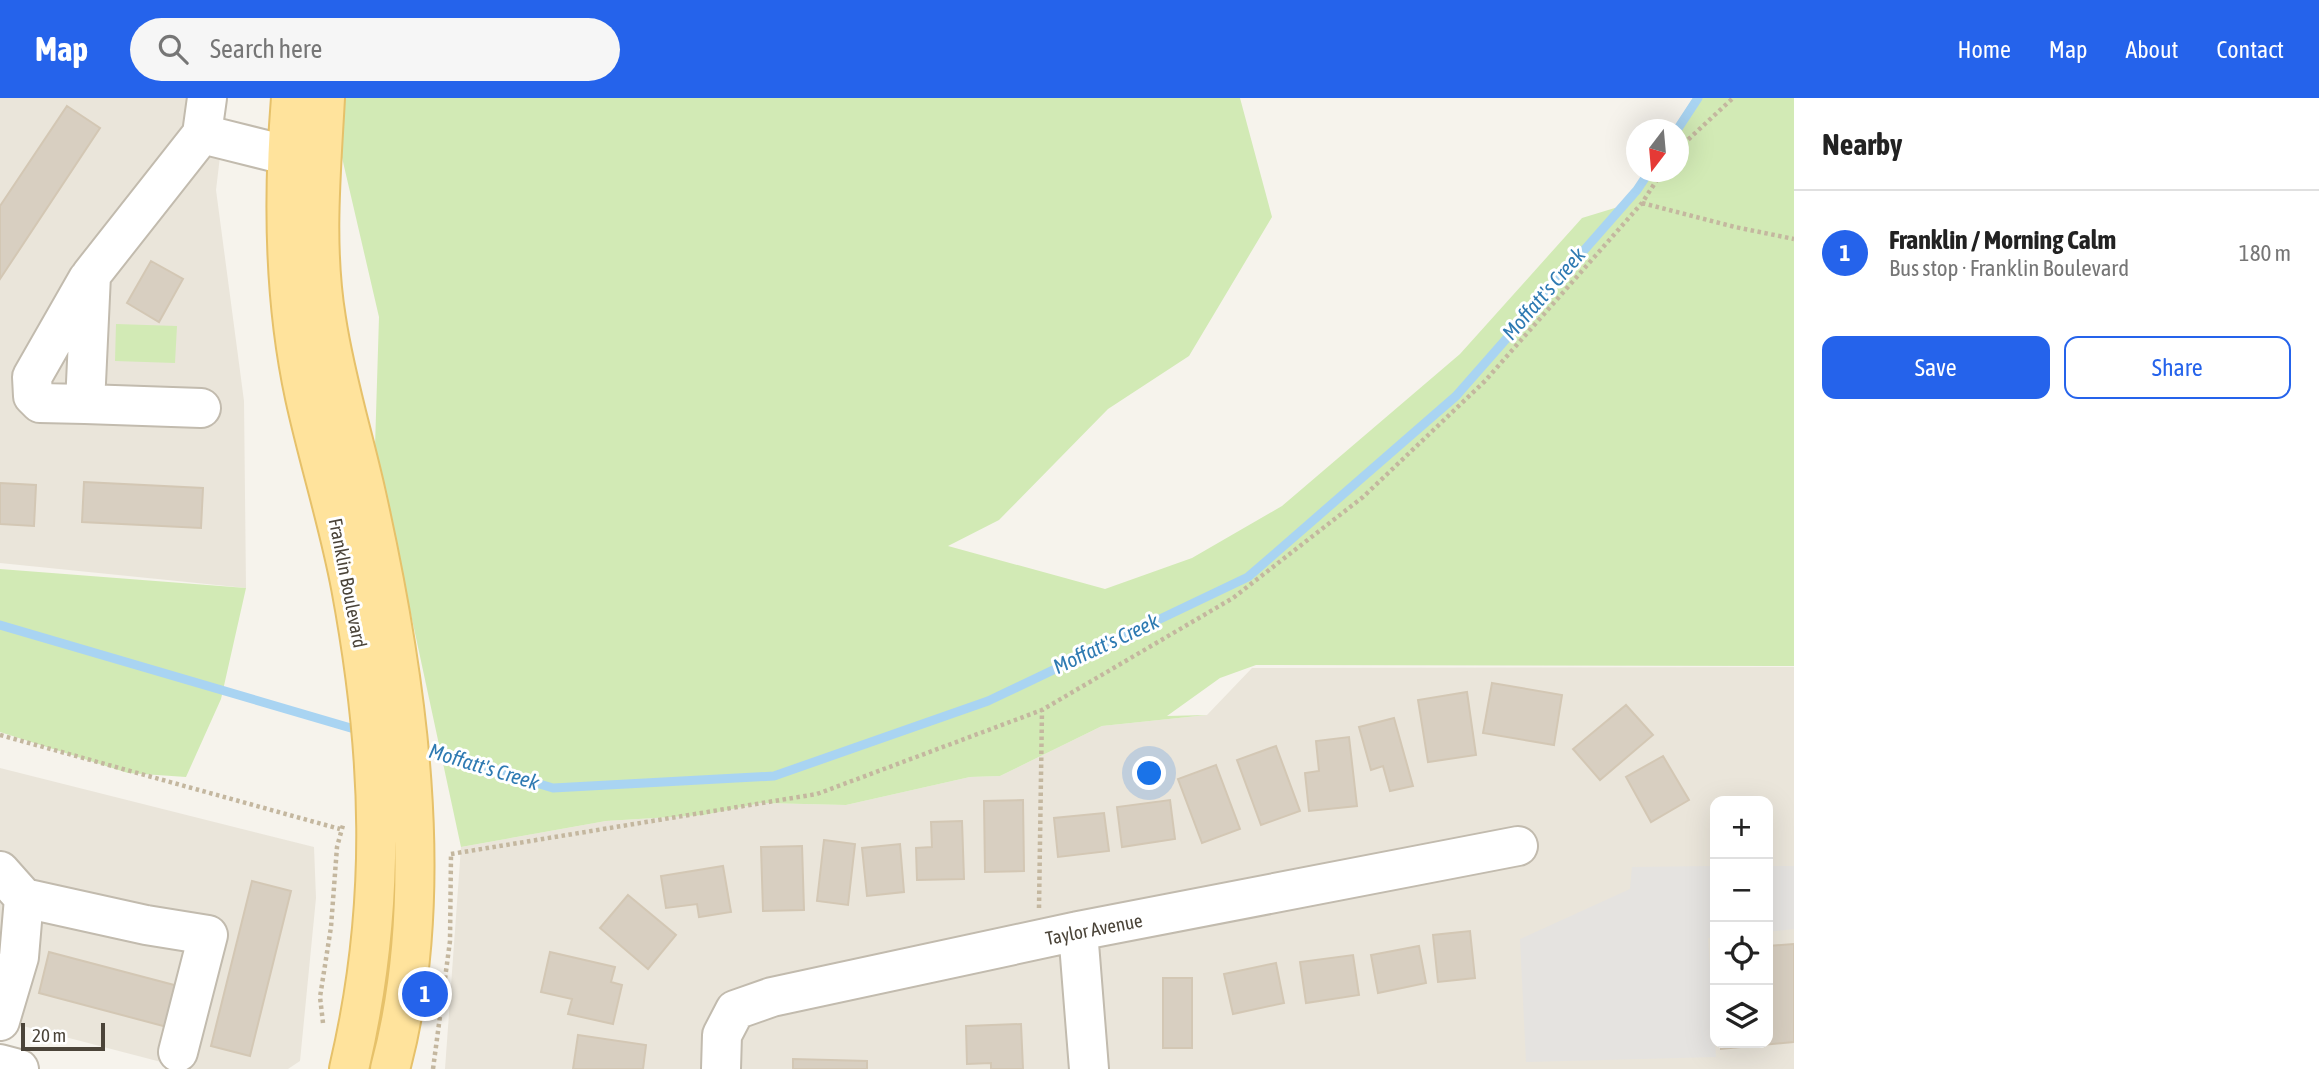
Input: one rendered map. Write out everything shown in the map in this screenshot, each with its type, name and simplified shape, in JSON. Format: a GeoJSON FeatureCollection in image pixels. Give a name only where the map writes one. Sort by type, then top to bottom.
{"type":"FeatureCollection","features":[{"type":"Feature","properties":{"kind":"main road","name":"Franklin Boulevard"},"geometry":{"type":"LineString","coordinates":[[291,98],[286,155],[288,276],[305,396],[351,588],[385,700]]}},
{"type":"Feature","properties":{"kind":"main road","name":"Franklin Boulevard"},"geometry":{"type":"LineString","coordinates":[[325,98],[318,222],[326,318],[385,583],[385,700],[394,779],[414,846],[410,953],[390,1069]]}},
{"type":"Feature","properties":{"kind":"main road","name":"Franklin Boulevard"},"geometry":{"type":"LineString","coordinates":[[349,1069],[373,931],[379,838],[394,779]]}},
{"type":"Feature","properties":{"kind":"street"},"geometry":{"type":"LineString","coordinates":[[201,408],[40,403],[33,396],[32,377],[91,275],[204,116],[286,155]]}},
{"type":"Feature","properties":{"kind":"street"},"geometry":{"type":"LineString","coordinates":[[85,404],[91,275]]}},
{"type":"Feature","properties":{"kind":"street","name":"Taylor Avenue"},"geometry":{"type":"LineString","coordinates":[[722,1069],[722,1035],[735,1010],[772,997],[1078,932],[1518,846]]}},
{"type":"Feature","properties":{"kind":"street"},"geometry":{"type":"LineString","coordinates":[[0,1021],[19,957],[12,884],[208,935],[178,1052]]}},
{"type":"Feature","properties":{"kind":"street"},"geometry":{"type":"LineString","coordinates":[[1078,932],[1089,1069]]}},
{"type":"Feature","properties":{"kind":"street"},"geometry":{"type":"LineString","coordinates":[[0,1064],[19,1069]]}},
{"type":"Feature","properties":{"kind":"path"},"geometry":{"type":"LineString","coordinates":[[1689,139],[1733,98]]}},
{"type":"Feature","properties":{"kind":"path"},"geometry":{"type":"LineString","coordinates":[[433,1069],[450,941],[451,854],[817,794],[1042,710],[1233,598],[1363,497],[1485,381],[1642,203],[1656,182]]}},
{"type":"Feature","properties":{"kind":"path"},"geometry":{"type":"LineString","coordinates":[[1642,203],[1794,239]]}},
{"type":"Feature","properties":{"kind":"path"},"geometry":{"type":"LineString","coordinates":[[1040,940],[1042,710]]}},
{"type":"Feature","properties":{"kind":"path"},"geometry":{"type":"LineString","coordinates":[[0,735],[340,829]]}},
{"type":"Feature","properties":{"kind":"path"},"geometry":{"type":"LineString","coordinates":[[324,1036],[320,997],[340,829],[347,819]]}},
{"type":"Feature","properties":{"kind":"shaded area"},"geometry":{"type":"Polygon","coordinates":[[[0,98],[227,98],[216,190],[244,401],[246,588],[0,563],[0,98]]]}},
{"type":"Feature","properties":{"kind":"shaded area"},"geometry":{"type":"Polygon","coordinates":[[[1794,667],[1794,1069],[445,1069],[461,847],[606,821],[704,815],[761,803],[846,805],[970,777],[1000,776],[1102,726],[1207,715],[1252,668],[1794,667]]]}},
{"type":"Feature","properties":{"kind":"shaded area"},"geometry":{"type":"Polygon","coordinates":[[[0,768],[314,847],[316,898],[300,1061],[288,1069],[188,1069],[0,1020],[0,768]]]}},
{"type":"Feature","properties":{"kind":"shaded area"},"geometry":{"type":"Polygon","coordinates":[[[1710,866],[1710,1048],[1715,1048],[1716,1057],[1526,1062],[1520,939],[1630,889],[1632,867],[1710,866]]]}},
{"type":"Feature","properties":{"kind":"shaded area"},"geometry":{"type":"Polygon","coordinates":[[[1773,866],[1794,866],[1794,929],[1773,931],[1773,866]]]}},
{"type":"Feature","properties":{"kind":"green space"},"geometry":{"type":"Polygon","coordinates":[[[342,98],[1240,98],[1272,217],[1189,356],[1108,409],[999,520],[948,546],[1105,589],[1192,558],[1282,506],[1460,354],[1582,218],[1618,207],[1639,182],[1689,182],[1689,119],[1679,119],[1693,98],[1794,98],[1794,666],[1256,665],[1220,678],[1167,716],[1207,715],[1102,726],[1000,776],[970,777],[846,805],[761,803],[704,815],[606,821],[461,847],[375,447],[379,317],[334,123],[342,98]]]}},
{"type":"Feature","properties":{"kind":"green space"},"geometry":{"type":"Polygon","coordinates":[[[116,324],[177,326],[175,363],[115,361],[116,324]]]}},
{"type":"Feature","properties":{"kind":"green space"},"geometry":{"type":"Polygon","coordinates":[[[0,569],[246,588],[221,699],[186,777],[128,773],[0,732],[0,569]]]}},
{"type":"Feature","properties":{"kind":"building"},"geometry":{"type":"Polygon","coordinates":[[[67,106],[100,128],[0,279],[0,206],[67,106]]]}},
{"type":"Feature","properties":{"kind":"building"},"geometry":{"type":"Polygon","coordinates":[[[151,261],[183,279],[159,322],[127,303],[151,261]]]}},
{"type":"Feature","properties":{"kind":"building"},"geometry":{"type":"Polygon","coordinates":[[[84,482],[203,488],[201,528],[82,522],[84,482]]]}},
{"type":"Feature","properties":{"kind":"building"},"geometry":{"type":"Polygon","coordinates":[[[0,483],[36,485],[34,526],[0,524],[0,483]]]}},
{"type":"Feature","properties":{"kind":"building"},"geometry":{"type":"Polygon","coordinates":[[[1492,683],[1562,695],[1554,745],[1483,733],[1492,683]]]}},
{"type":"Feature","properties":{"kind":"building"},"geometry":{"type":"Polygon","coordinates":[[[1467,692],[1476,755],[1428,762],[1418,700],[1467,692]]]}},
{"type":"Feature","properties":{"kind":"building"},"geometry":{"type":"Polygon","coordinates":[[[1626,705],[1653,735],[1600,780],[1573,749],[1626,705]]]}},
{"type":"Feature","properties":{"kind":"building"},"geometry":{"type":"Polygon","coordinates":[[[1394,718],[1413,786],[1390,791],[1383,766],[1371,770],[1359,727],[1394,718]]]}},
{"type":"Feature","properties":{"kind":"building"},"geometry":{"type":"Polygon","coordinates":[[[1349,737],[1357,806],[1309,811],[1305,773],[1319,771],[1316,741],[1349,737]]]}},
{"type":"Feature","properties":{"kind":"building"},"geometry":{"type":"Polygon","coordinates":[[[1276,746],[1300,811],[1261,825],[1237,760],[1276,746]]]}},
{"type":"Feature","properties":{"kind":"building"},"geometry":{"type":"Polygon","coordinates":[[[1663,756],[1689,800],[1651,822],[1626,777],[1663,756]]]}},
{"type":"Feature","properties":{"kind":"building"},"geometry":{"type":"Polygon","coordinates":[[[1216,765],[1240,829],[1202,843],[1178,779],[1216,765]]]}},
{"type":"Feature","properties":{"kind":"building"},"geometry":{"type":"Polygon","coordinates":[[[1023,800],[1024,871],[985,872],[984,801],[1023,800]]]}},
{"type":"Feature","properties":{"kind":"building"},"geometry":{"type":"Polygon","coordinates":[[[1170,800],[1175,839],[1122,847],[1117,807],[1170,800]]]}},
{"type":"Feature","properties":{"kind":"building"},"geometry":{"type":"Polygon","coordinates":[[[1104,813],[1109,851],[1058,857],[1054,818],[1104,813]]]}},
{"type":"Feature","properties":{"kind":"building"},"geometry":{"type":"Polygon","coordinates":[[[962,821],[964,879],[917,880],[916,848],[932,847],[931,822],[962,821]]]}},
{"type":"Feature","properties":{"kind":"building"},"geometry":{"type":"Polygon","coordinates":[[[824,840],[855,844],[848,905],[817,901],[824,840]]]}},
{"type":"Feature","properties":{"kind":"building"},"geometry":{"type":"Polygon","coordinates":[[[900,844],[904,892],[867,896],[862,848],[900,844]]]}},
{"type":"Feature","properties":{"kind":"building"},"geometry":{"type":"Polygon","coordinates":[[[802,846],[804,910],[763,911],[761,847],[802,846]]]}},
{"type":"Feature","properties":{"kind":"building"},"geometry":{"type":"Polygon","coordinates":[[[723,866],[731,912],[699,917],[697,904],[666,908],[661,876],[723,866]]]}},
{"type":"Feature","properties":{"kind":"building"},"geometry":{"type":"Polygon","coordinates":[[[252,881],[291,891],[250,1056],[211,1046],[252,881]]]}},
{"type":"Feature","properties":{"kind":"building"},"geometry":{"type":"Polygon","coordinates":[[[628,895],[676,935],[648,969],[600,928],[628,895]]]}},
{"type":"Feature","properties":{"kind":"building"},"geometry":{"type":"Polygon","coordinates":[[[1470,931],[1475,978],[1438,982],[1433,935],[1470,931]]]}},
{"type":"Feature","properties":{"kind":"building"},"geometry":{"type":"Polygon","coordinates":[[[1794,944],[1794,1042],[1773,1044],[1773,946],[1794,944]]]}},
{"type":"Feature","properties":{"kind":"building"},"geometry":{"type":"Polygon","coordinates":[[[1419,946],[1426,983],[1378,993],[1371,955],[1419,946]]]}},
{"type":"Feature","properties":{"kind":"building"},"geometry":{"type":"Polygon","coordinates":[[[49,952],[178,986],[167,1027],[39,993],[49,952]]]}},
{"type":"Feature","properties":{"kind":"building"},"geometry":{"type":"Polygon","coordinates":[[[550,952],[615,967],[611,982],[622,985],[613,1024],[568,1014],[572,999],[541,992],[550,952]]]}},
{"type":"Feature","properties":{"kind":"building"},"geometry":{"type":"Polygon","coordinates":[[[1353,955],[1359,995],[1306,1003],[1300,962],[1353,955]]]}},
{"type":"Feature","properties":{"kind":"building"},"geometry":{"type":"Polygon","coordinates":[[[1276,963],[1284,1003],[1233,1014],[1224,974],[1276,963]]]}},
{"type":"Feature","properties":{"kind":"building"},"geometry":{"type":"Polygon","coordinates":[[[1163,978],[1192,978],[1192,1048],[1163,1048],[1163,978]]]}},
{"type":"Feature","properties":{"kind":"building"},"geometry":{"type":"Polygon","coordinates":[[[1021,1024],[1023,1069],[991,1069],[991,1063],[967,1064],[966,1026],[1021,1024]]]}},
{"type":"Feature","properties":{"kind":"building"},"geometry":{"type":"Polygon","coordinates":[[[578,1035],[646,1045],[643,1069],[573,1069],[578,1035]]]}},
{"type":"Feature","properties":{"kind":"building"},"geometry":{"type":"Polygon","coordinates":[[[793,1059],[867,1061],[867,1069],[793,1069],[793,1059]]]}},
{"type":"Feature","properties":{"kind":"waterway","name":"Moffatt's Creek"},"geometry":{"type":"LineString","coordinates":[[1684,119],[1698,98]]}},
{"type":"Feature","properties":{"kind":"waterway","name":"Moffatt's Creek"},"geometry":{"type":"LineString","coordinates":[[418,748],[553,788],[774,776],[988,701],[1248,577],[1456,396],[1642,182]]}},
{"type":"Feature","properties":{"kind":"waterway","name":"Moffatt's Creek"},"geometry":{"type":"LineString","coordinates":[[0,625],[361,731]]}},
{"type":"Feature","properties":{"kind":"place","name":"Franklin / Morning Calm"},"geometry":{"type":"Point","coordinates":[425,994]}}]}
